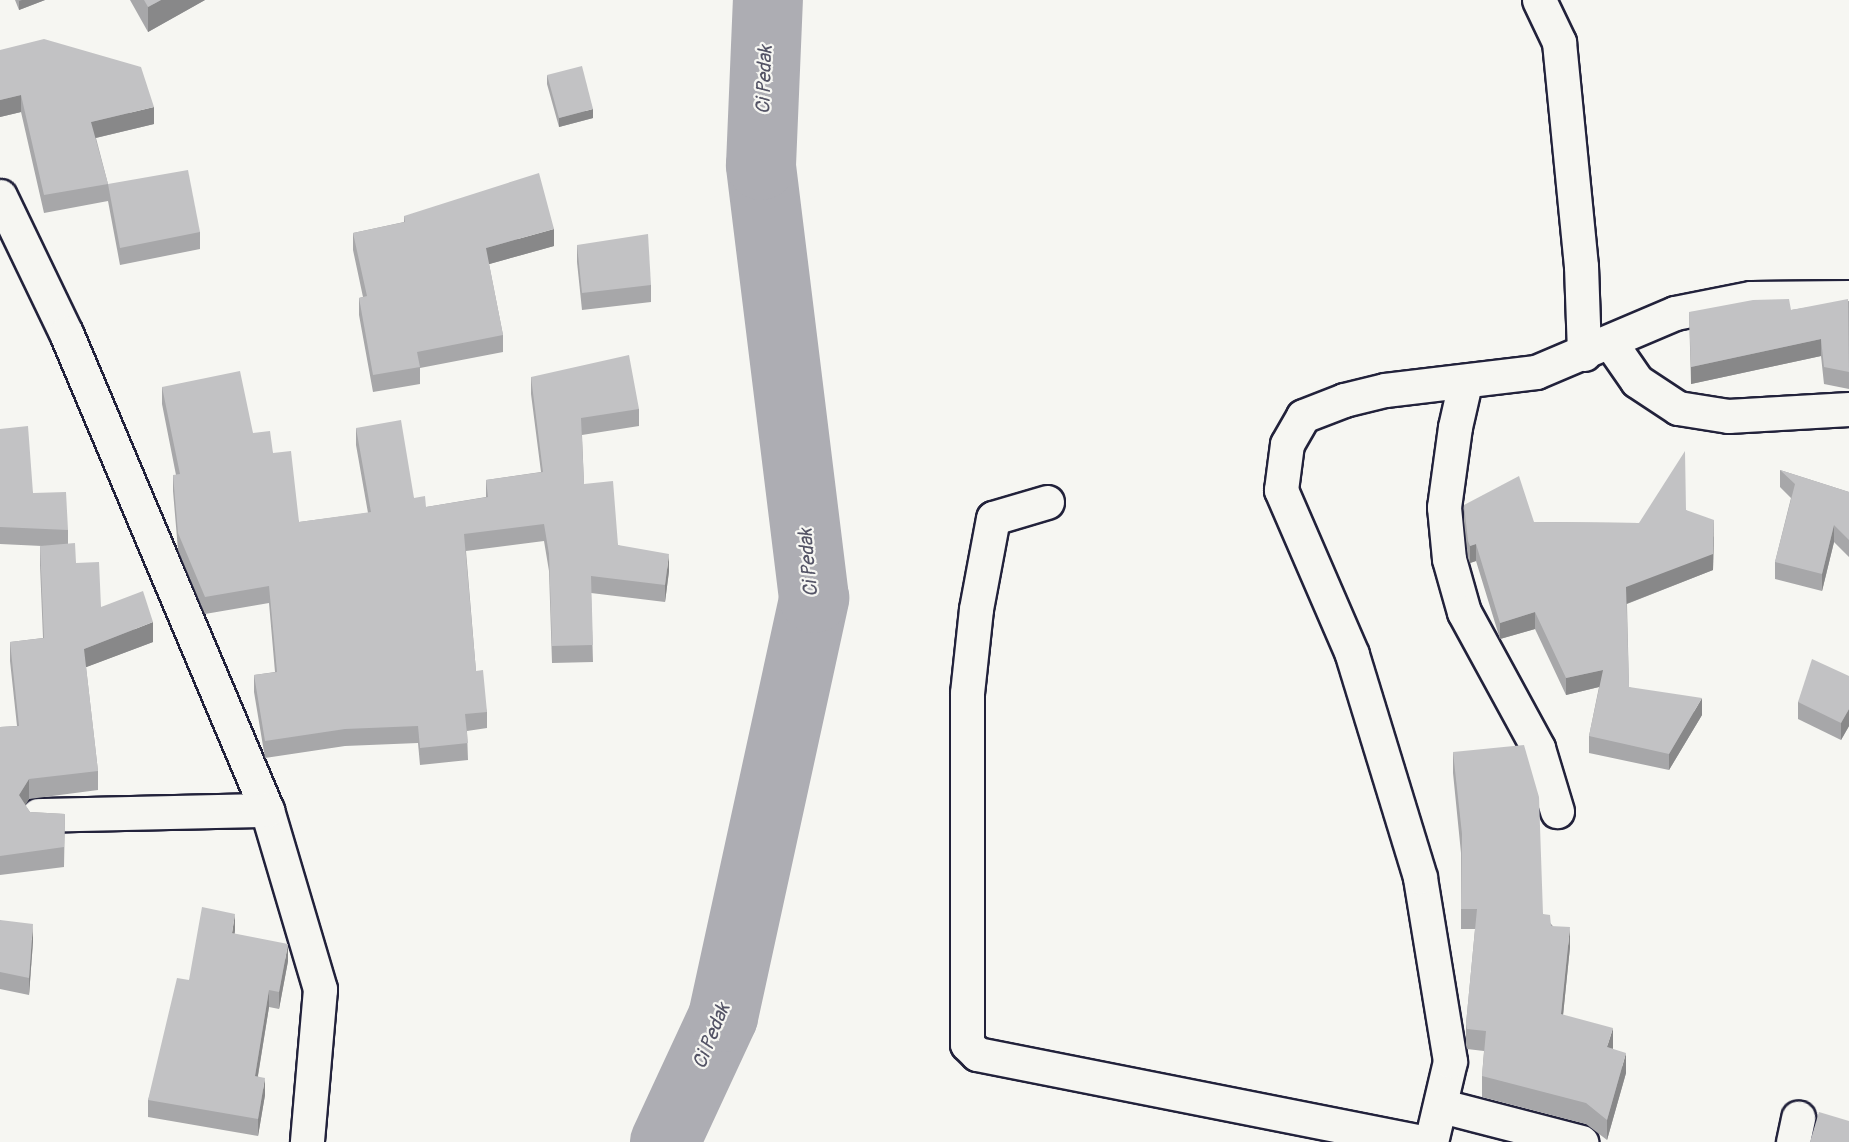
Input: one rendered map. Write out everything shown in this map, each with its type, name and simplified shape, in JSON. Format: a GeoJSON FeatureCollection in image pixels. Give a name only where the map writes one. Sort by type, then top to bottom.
{"type":"FeatureCollection","features":[{"type":"Feature","properties":{"kind":"street"},"geometry":{"type":"LineString","coordinates":[[1539,0],[1559,42],[1581,266],[1597,348],[1637,381],[1678,408],[1728,416],[1849,409]]}},
{"type":"Feature","properties":{"kind":"street"},"geometry":{"type":"LineString","coordinates":[[0,196],[66,333],[267,810],[320,990],[307,1142]]}},
{"type":"Feature","properties":{"kind":"street"},"geometry":{"type":"LineString","coordinates":[[1431,1142],[1442,1106],[1450,1061],[1420,877],[1352,654],[1313,573],[1281,490],[1287,444],[1303,416],[1344,400],[1384,390],[1465,383],[1536,372],[1675,313],[1751,298],[1849,297]]}},
{"type":"Feature","properties":{"kind":"street"},"geometry":{"type":"LineString","coordinates":[[1465,383],[1444,507],[1449,559],[1464,612],[1538,748],[1557,811]]}},
{"type":"Feature","properties":{"kind":"street"},"geometry":{"type":"LineString","coordinates":[[1047,502],[993,518],[976,609],[967,693],[967,1044],[977,1054],[1420,1142]]}},
{"type":"Feature","properties":{"kind":"street"},"geometry":{"type":"LineString","coordinates":[[38,815],[267,810]]}},
{"type":"Feature","properties":{"kind":"street"},"geometry":{"type":"LineString","coordinates":[[1442,1106],[1581,1142]]}},
{"type":"Feature","properties":{"kind":"building"},"geometry":{"type":"Polygon","coordinates":[[[144,0],[161,0],[148,7],[144,0]]]}},
{"type":"Feature","properties":{"kind":"building"},"geometry":{"type":"Polygon","coordinates":[[[44,39],[141,67],[154,107],[91,122],[108,184],[44,195],[21,95],[0,100],[0,50],[44,39]]]}},
{"type":"Feature","properties":{"kind":"building"},"geometry":{"type":"Polygon","coordinates":[[[582,66],[593,109],[559,118],[547,75],[582,66]]]}},
{"type":"Feature","properties":{"kind":"building"},"geometry":{"type":"Polygon","coordinates":[[[188,170],[200,232],[120,248],[108,184],[188,170]]]}},
{"type":"Feature","properties":{"kind":"building"},"geometry":{"type":"Polygon","coordinates":[[[539,173],[554,229],[486,248],[503,335],[417,352],[420,367],[373,375],[359,298],[367,296],[353,233],[405,222],[404,216],[539,173]]]}},
{"type":"Feature","properties":{"kind":"building"},"geometry":{"type":"Polygon","coordinates":[[[648,234],[651,285],[582,293],[577,245],[648,234]]]}},
{"type":"Feature","properties":{"kind":"building"},"geometry":{"type":"Polygon","coordinates":[[[1789,299],[1791,310],[1848,299],[1849,372],[1824,367],[1821,339],[1691,367],[1689,312],[1753,300],[1789,299]]]}},
{"type":"Feature","properties":{"kind":"building"},"geometry":{"type":"Polygon","coordinates":[[[629,355],[639,409],[581,418],[584,484],[613,481],[618,545],[669,554],[665,585],[591,576],[593,645],[552,646],[549,554],[544,524],[464,534],[476,671],[483,670],[487,712],[465,714],[468,743],[420,748],[418,726],[345,729],[265,741],[254,675],[277,672],[269,586],[205,597],[178,533],[173,475],[180,474],[162,387],[240,371],[253,433],[270,431],[273,453],[291,451],[299,522],[371,512],[356,428],[401,420],[414,498],[425,496],[426,507],[488,497],[486,480],[543,472],[531,377],[629,355]]]}},
{"type":"Feature","properties":{"kind":"building"},"geometry":{"type":"Polygon","coordinates":[[[28,426],[33,493],[66,492],[68,530],[0,527],[0,429],[28,426]]]}},
{"type":"Feature","properties":{"kind":"building"},"geometry":{"type":"Polygon","coordinates":[[[1685,451],[1686,510],[1714,520],[1713,554],[1626,587],[1629,687],[1702,698],[1669,754],[1589,736],[1603,670],[1566,678],[1535,612],[1500,623],[1476,544],[1470,546],[1468,541],[1464,505],[1519,476],[1534,522],[1639,523],[1685,451]]]}},
{"type":"Feature","properties":{"kind":"building"},"geometry":{"type":"Polygon","coordinates":[[[1780,470],[1849,492],[1849,540],[1834,525],[1822,574],[1775,562],[1795,484],[1780,470]]]}},
{"type":"Feature","properties":{"kind":"building"},"geometry":{"type":"Polygon","coordinates":[[[75,543],[76,563],[99,562],[101,607],[143,591],[153,622],[84,649],[98,771],[29,779],[19,795],[30,812],[65,814],[64,847],[0,856],[0,727],[19,726],[10,642],[44,638],[40,546],[75,543]]]}},
{"type":"Feature","properties":{"kind":"building"},"geometry":{"type":"Polygon","coordinates":[[[1812,659],[1849,676],[1849,709],[1841,723],[1798,702],[1812,659]]]}},
{"type":"Feature","properties":{"kind":"building"},"geometry":{"type":"Polygon","coordinates":[[[1524,745],[1539,797],[1543,914],[1550,915],[1551,926],[1570,927],[1561,1014],[1613,1028],[1607,1047],[1626,1053],[1607,1120],[1586,1103],[1482,1076],[1486,1031],[1467,1029],[1477,909],[1461,909],[1462,834],[1453,752],[1524,745]]]}},
{"type":"Feature","properties":{"kind":"building"},"geometry":{"type":"Polygon","coordinates":[[[202,907],[235,914],[232,933],[288,944],[279,992],[269,990],[255,1076],[265,1078],[258,1119],[148,1100],[177,978],[189,980],[202,907]]]}},
{"type":"Feature","properties":{"kind":"building"},"geometry":{"type":"Polygon","coordinates":[[[0,920],[33,924],[29,978],[0,972],[0,920]]]}},
{"type":"Feature","properties":{"kind":"building"},"geometry":{"type":"Polygon","coordinates":[[[1819,1112],[1849,1121],[1849,1142],[1810,1142],[1819,1112]]]}},
{"type":"Feature","properties":{"kind":"waterway","name":"Ci Pedak"},"geometry":{"type":"LineString","coordinates":[[665,1142],[723,1017],[814,598],[761,165],[768,0]]}}]}
